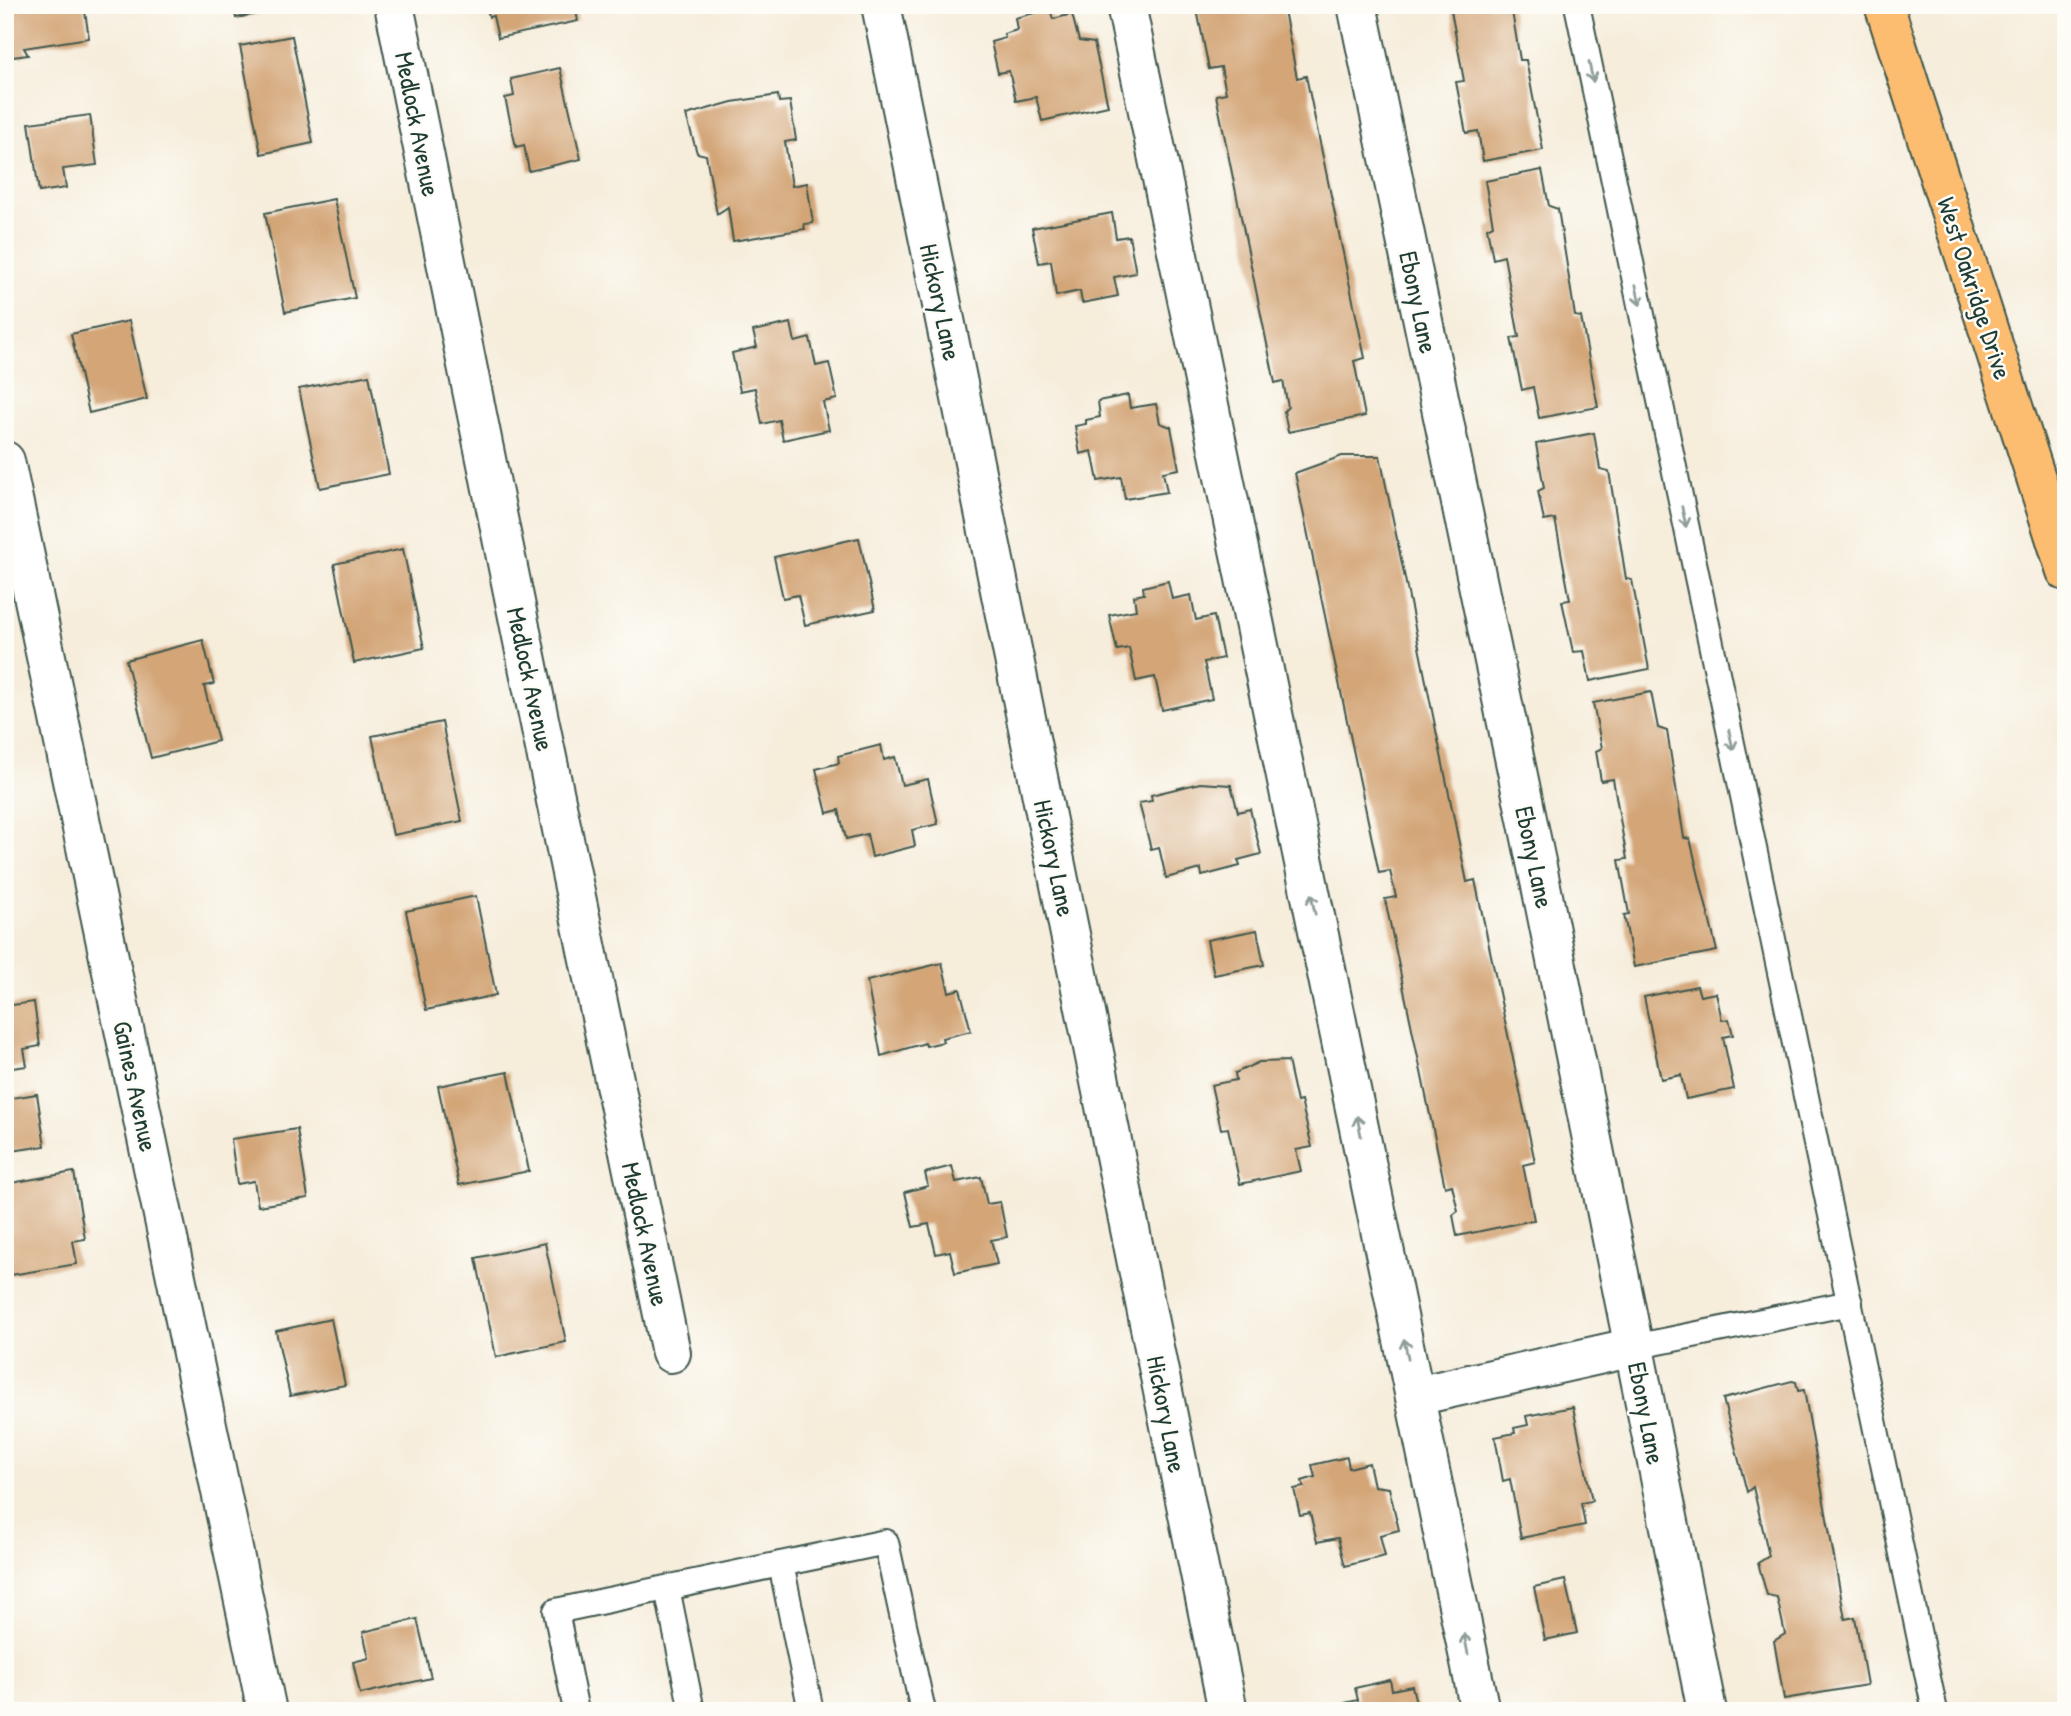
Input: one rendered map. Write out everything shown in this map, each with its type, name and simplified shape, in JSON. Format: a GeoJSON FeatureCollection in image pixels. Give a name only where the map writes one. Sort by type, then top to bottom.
{"type":"FeatureCollection","features":[{"type":"Feature","properties":{"kind":"main road","name":"West Oakridge Drive"},"geometry":{"type":"LineString","coordinates":[[1884,5],[2066,571]]}},
{"type":"Feature","properties":{"kind":"street","name":"Medlock Avenue"},"geometry":{"type":"LineString","coordinates":[[394,5],[671,1353]]}},
{"type":"Feature","properties":{"kind":"street","name":"Hickory Lane"},"geometry":{"type":"LineString","coordinates":[[881,5],[1228,1711]]}},
{"type":"Feature","properties":{"kind":"street"},"geometry":{"type":"LineString","coordinates":[[1126,5],[1480,1711]]}},
{"type":"Feature","properties":{"kind":"street","name":"Ebony Lane"},"geometry":{"type":"LineString","coordinates":[[1357,5],[1537,867],[1707,1711]]}},
{"type":"Feature","properties":{"kind":"street","name":"Gaines Avenue"},"geometry":{"type":"LineString","coordinates":[[5,461],[267,1711]]}},
{"type":"Feature","properties":{"kind":"street"},"geometry":{"type":"LineString","coordinates":[[1416,1396],[1634,1347]]}},
{"type":"Feature","properties":{"kind":"lane"},"geometry":{"type":"LineString","coordinates":[[1577,5],[1935,1711]]}},
{"type":"Feature","properties":{"kind":"lane"},"geometry":{"type":"LineString","coordinates":[[1634,1347],[1850,1303]]}},
{"type":"Feature","properties":{"kind":"lane"},"geometry":{"type":"LineString","coordinates":[[576,1711],[556,1611],[886,1542],[923,1711]]}},
{"type":"Feature","properties":{"kind":"lane"},"geometry":{"type":"LineString","coordinates":[[780,1564],[810,1711]]}},
{"type":"Feature","properties":{"kind":"lane"},"geometry":{"type":"LineString","coordinates":[[667,1588],[692,1711]]}},
{"type":"Feature","properties":{"kind":"building"},"geometry":{"type":"Polygon","coordinates":[[[5,5],[84,5],[89,38],[24,48],[28,55],[5,58],[5,5]]]}},
{"type":"Feature","properties":{"kind":"building"},"geometry":{"type":"Polygon","coordinates":[[[233,5],[288,5],[288,8],[236,18],[233,5]]]}},
{"type":"Feature","properties":{"kind":"building"},"geometry":{"type":"Polygon","coordinates":[[[486,5],[575,5],[578,21],[498,38],[493,16],[489,17],[486,5]]]}},
{"type":"Feature","properties":{"kind":"building"},"geometry":{"type":"Polygon","coordinates":[[[1196,5],[1283,5],[1297,78],[1306,76],[1365,358],[1354,361],[1365,416],[1288,432],[1284,411],[1288,407],[1283,381],[1275,383],[1216,95],[1226,93],[1221,67],[1209,69],[1196,5]]]}},
{"type":"Feature","properties":{"kind":"building"},"geometry":{"type":"Polygon","coordinates":[[[1450,5],[1511,5],[1520,60],[1526,60],[1543,150],[1483,161],[1478,131],[1466,133],[1456,82],[1464,81],[1450,5]]]}},
{"type":"Feature","properties":{"kind":"building"},"geometry":{"type":"Polygon","coordinates":[[[1050,9],[1053,19],[1072,14],[1079,41],[1094,43],[1108,106],[1042,121],[1036,97],[1016,101],[1009,71],[998,73],[991,42],[1005,38],[1004,34],[1017,30],[1015,18],[1050,9]]]}},
{"type":"Feature","properties":{"kind":"building"},"geometry":{"type":"Polygon","coordinates":[[[292,36],[313,143],[261,154],[240,46],[292,36]]]}},
{"type":"Feature","properties":{"kind":"building"},"geometry":{"type":"Polygon","coordinates":[[[560,68],[581,159],[529,171],[524,145],[516,147],[505,98],[514,96],[511,79],[560,68]]]}},
{"type":"Feature","properties":{"kind":"building"},"geometry":{"type":"Polygon","coordinates":[[[778,95],[779,102],[790,101],[796,140],[785,142],[792,186],[807,183],[813,223],[804,224],[805,229],[733,241],[728,207],[717,214],[706,155],[697,153],[686,115],[732,102],[778,95]]]}},
{"type":"Feature","properties":{"kind":"building"},"geometry":{"type":"Polygon","coordinates":[[[90,115],[97,165],[63,169],[66,188],[39,192],[29,123],[90,115]]]}},
{"type":"Feature","properties":{"kind":"building"},"geometry":{"type":"Polygon","coordinates":[[[1542,170],[1549,206],[1558,209],[1575,316],[1581,317],[1598,407],[1539,418],[1533,387],[1522,390],[1511,338],[1519,337],[1504,256],[1493,259],[1487,228],[1493,225],[1485,181],[1542,170]]]}},
{"type":"Feature","properties":{"kind":"building"},"geometry":{"type":"Polygon","coordinates":[[[334,199],[355,298],[285,312],[265,213],[334,199]]]}},
{"type":"Feature","properties":{"kind":"building"},"geometry":{"type":"Polygon","coordinates":[[[1112,213],[1116,238],[1129,236],[1136,273],[1114,277],[1118,296],[1082,303],[1080,291],[1056,296],[1051,261],[1039,263],[1032,228],[1112,213]]]}},
{"type":"Feature","properties":{"kind":"building"},"geometry":{"type":"Polygon","coordinates":[[[129,321],[147,399],[89,413],[71,334],[129,321]]]}},
{"type":"Feature","properties":{"kind":"building"},"geometry":{"type":"Polygon","coordinates":[[[791,323],[795,342],[810,338],[816,366],[829,363],[837,399],[823,402],[829,430],[783,440],[779,420],[762,424],[755,388],[740,391],[732,353],[757,347],[753,331],[791,323]]]}},
{"type":"Feature","properties":{"kind":"building"},"geometry":{"type":"Polygon","coordinates":[[[369,375],[389,474],[320,488],[299,389],[369,375]]]}},
{"type":"Feature","properties":{"kind":"building"},"geometry":{"type":"Polygon","coordinates":[[[1128,395],[1130,408],[1156,404],[1160,423],[1171,427],[1179,469],[1163,472],[1167,492],[1125,499],[1121,477],[1098,481],[1092,451],[1080,454],[1075,426],[1100,417],[1098,401],[1128,395]]]}},
{"type":"Feature","properties":{"kind":"building"},"geometry":{"type":"Polygon","coordinates":[[[1594,433],[1600,469],[1609,471],[1626,579],[1632,580],[1649,669],[1590,681],[1584,651],[1573,652],[1562,601],[1570,600],[1555,519],[1544,521],[1538,491],[1544,488],[1536,444],[1594,433]]]}},
{"type":"Feature","properties":{"kind":"building"},"geometry":{"type":"Polygon","coordinates":[[[1342,456],[1380,456],[1467,882],[1475,880],[1535,1162],[1523,1165],[1534,1220],[1457,1236],[1453,1215],[1458,1211],[1452,1185],[1445,1187],[1385,899],[1396,897],[1390,871],[1379,873],[1295,473],[1342,456]]]}},
{"type":"Feature","properties":{"kind":"building"},"geometry":{"type":"Polygon","coordinates":[[[859,538],[875,610],[805,625],[798,595],[783,598],[774,557],[859,538]]]}},
{"type":"Feature","properties":{"kind":"building"},"geometry":{"type":"Polygon","coordinates":[[[403,549],[424,648],[354,663],[334,564],[403,549]]]}},
{"type":"Feature","properties":{"kind":"building"},"geometry":{"type":"Polygon","coordinates":[[[1168,581],[1172,599],[1191,595],[1196,620],[1214,616],[1223,658],[1204,662],[1212,699],[1162,710],[1155,677],[1136,681],[1129,648],[1117,650],[1109,615],[1136,610],[1134,596],[1144,594],[1143,587],[1168,581]]]}},
{"type":"Feature","properties":{"kind":"building"},"geometry":{"type":"Polygon","coordinates":[[[203,640],[214,684],[204,686],[218,741],[151,758],[126,660],[203,640]]]}},
{"type":"Feature","properties":{"kind":"building"},"geometry":{"type":"Polygon","coordinates":[[[1651,692],[1658,728],[1667,731],[1684,838],[1690,839],[1717,951],[1634,967],[1624,915],[1629,914],[1619,860],[1627,859],[1613,779],[1601,781],[1596,751],[1602,748],[1593,703],[1651,692]]]}},
{"type":"Feature","properties":{"kind":"building"},"geometry":{"type":"Polygon","coordinates":[[[442,722],[462,821],[393,835],[372,736],[442,722]]]}},
{"type":"Feature","properties":{"kind":"building"},"geometry":{"type":"Polygon","coordinates":[[[881,745],[884,760],[895,757],[902,785],[928,779],[938,824],[912,830],[915,846],[872,857],[867,834],[846,839],[839,810],[827,813],[816,769],[839,763],[838,756],[881,745]]]}},
{"type":"Feature","properties":{"kind":"building"},"geometry":{"type":"Polygon","coordinates":[[[1200,783],[1231,785],[1238,812],[1250,809],[1261,854],[1238,860],[1240,866],[1202,876],[1201,869],[1166,878],[1159,847],[1151,849],[1139,803],[1152,801],[1151,795],[1200,783]]]}},
{"type":"Feature","properties":{"kind":"building"},"geometry":{"type":"Polygon","coordinates":[[[476,896],[496,995],[426,1010],[406,911],[476,896]]]}},
{"type":"Feature","properties":{"kind":"building"},"geometry":{"type":"Polygon","coordinates":[[[1257,930],[1264,965],[1214,975],[1207,940],[1257,930]]]}},
{"type":"Feature","properties":{"kind":"building"},"geometry":{"type":"Polygon","coordinates":[[[942,963],[949,992],[960,989],[971,1031],[942,1038],[943,1042],[926,1046],[925,1043],[881,1056],[867,981],[942,963]]]}},
{"type":"Feature","properties":{"kind":"building"},"geometry":{"type":"Polygon","coordinates":[[[1697,986],[1700,996],[1716,993],[1722,1020],[1729,1019],[1733,1035],[1723,1037],[1734,1089],[1686,1099],[1681,1075],[1661,1079],[1644,997],[1697,986]]]}},
{"type":"Feature","properties":{"kind":"building"},"geometry":{"type":"Polygon","coordinates":[[[34,1002],[40,1046],[24,1049],[27,1066],[5,1069],[5,1006],[34,1002]]]}},
{"type":"Feature","properties":{"kind":"building"},"geometry":{"type":"Polygon","coordinates":[[[1288,1061],[1297,1102],[1301,1101],[1312,1147],[1296,1150],[1301,1171],[1240,1184],[1228,1128],[1221,1129],[1211,1085],[1236,1080],[1235,1073],[1259,1062],[1288,1061]]]}},
{"type":"Feature","properties":{"kind":"building"},"geometry":{"type":"Polygon","coordinates":[[[508,1072],[529,1171],[459,1185],[438,1086],[508,1072]]]}},
{"type":"Feature","properties":{"kind":"building"},"geometry":{"type":"Polygon","coordinates":[[[37,1094],[45,1146],[5,1152],[5,1099],[37,1094]]]}},
{"type":"Feature","properties":{"kind":"building"},"geometry":{"type":"Polygon","coordinates":[[[297,1129],[308,1198],[258,1206],[254,1181],[237,1184],[231,1139],[297,1129]]]}},
{"type":"Feature","properties":{"kind":"building"},"geometry":{"type":"Polygon","coordinates":[[[952,1166],[956,1182],[981,1177],[987,1204],[1000,1202],[1007,1237],[991,1240],[997,1264],[955,1273],[950,1251],[936,1254],[929,1224],[913,1227],[905,1192],[928,1186],[925,1173],[952,1166]]]}},
{"type":"Feature","properties":{"kind":"building"},"geometry":{"type":"Polygon","coordinates":[[[74,1172],[85,1239],[73,1241],[77,1264],[5,1276],[5,1184],[74,1172]]]}},
{"type":"Feature","properties":{"kind":"building"},"geometry":{"type":"Polygon","coordinates":[[[545,1243],[566,1342],[496,1357],[476,1258],[545,1243]]]}},
{"type":"Feature","properties":{"kind":"building"},"geometry":{"type":"Polygon","coordinates":[[[331,1319],[345,1385],[290,1396],[276,1331],[331,1319]]]}},
{"type":"Feature","properties":{"kind":"building"},"geometry":{"type":"Polygon","coordinates":[[[1796,1382],[1798,1391],[1804,1390],[1845,1619],[1855,1617],[1867,1685],[1784,1699],[1774,1641],[1785,1634],[1777,1597],[1767,1595],[1758,1563],[1769,1556],[1753,1487],[1747,1492],[1723,1399],[1796,1382]]]}},
{"type":"Feature","properties":{"kind":"building"},"geometry":{"type":"Polygon","coordinates":[[[1573,1407],[1592,1501],[1581,1503],[1585,1525],[1521,1538],[1510,1479],[1503,1481],[1495,1437],[1515,1433],[1514,1428],[1528,1425],[1526,1416],[1573,1407]]]}},
{"type":"Feature","properties":{"kind":"building"},"geometry":{"type":"Polygon","coordinates":[[[1347,1457],[1349,1468],[1369,1463],[1374,1486],[1389,1488],[1399,1530],[1380,1535],[1385,1556],[1345,1566],[1338,1538],[1317,1542],[1310,1513],[1300,1515],[1294,1489],[1304,1487],[1302,1481],[1315,1477],[1312,1465],[1347,1457]]]}},
{"type":"Feature","properties":{"kind":"building"},"geometry":{"type":"Polygon","coordinates":[[[1565,1580],[1577,1633],[1545,1640],[1534,1587],[1565,1580]]]}},
{"type":"Feature","properties":{"kind":"building"},"geometry":{"type":"Polygon","coordinates":[[[417,1619],[431,1678],[360,1694],[353,1662],[369,1658],[363,1632],[417,1619]]]}},
{"type":"Feature","properties":{"kind":"building"},"geometry":{"type":"Polygon","coordinates":[[[1390,1680],[1392,1690],[1412,1686],[1418,1711],[1347,1711],[1345,1703],[1358,1700],[1355,1688],[1390,1680]]]}}]}
